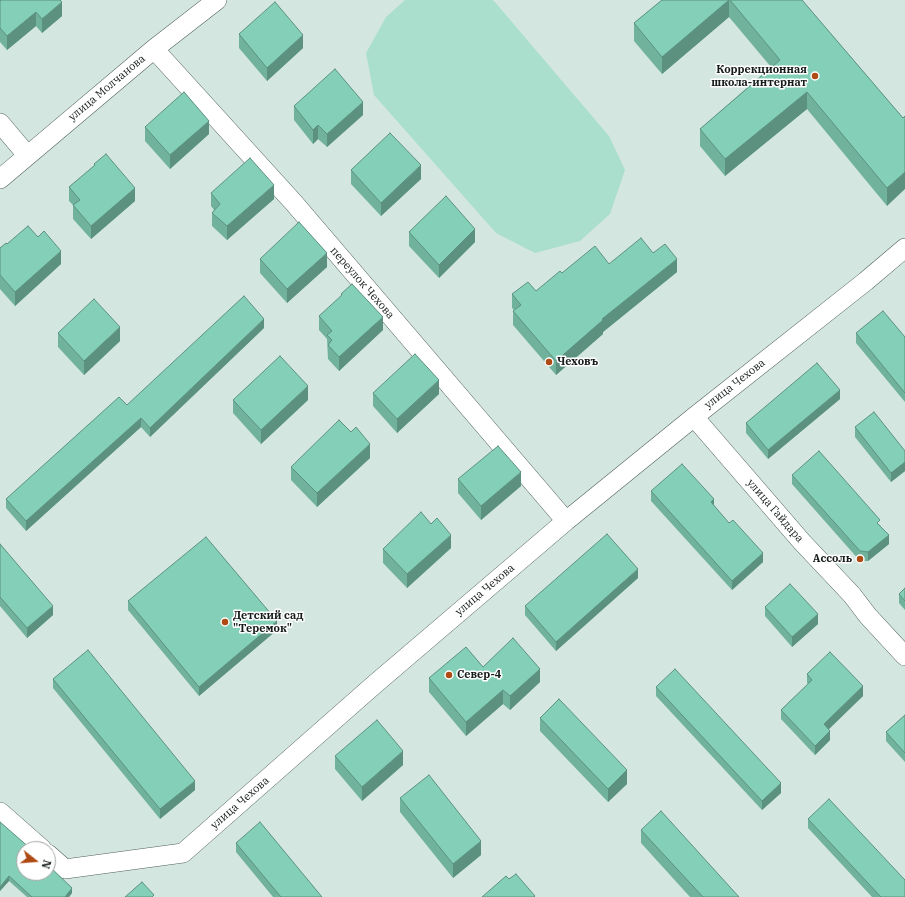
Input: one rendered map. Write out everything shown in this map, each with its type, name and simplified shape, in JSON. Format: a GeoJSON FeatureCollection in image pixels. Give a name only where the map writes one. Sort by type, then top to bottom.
{"type":"FeatureCollection","features":[{"type":"Feature","properties":{"kind":"street","name":"улица Молчанова"},"geometry":{"type":"LineString","coordinates":[[0,179],[154,49],[217,0]]}},
{"type":"Feature","properties":{"kind":"street","name":"переулок Чехова"},"geometry":{"type":"LineString","coordinates":[[154,49],[294,204],[566,521]]}},
{"type":"Feature","properties":{"kind":"street"},"geometry":{"type":"LineString","coordinates":[[0,123],[27,155]]}},
{"type":"Feature","properties":{"kind":"street","name":"улица Чехова"},"geometry":{"type":"LineString","coordinates":[[56,861],[65,869],[183,853],[375,684],[566,521],[905,248]]}},
{"type":"Feature","properties":{"kind":"street","name":"улица Гайдара"},"geometry":{"type":"LineString","coordinates":[[694,417],[802,542],[852,595],[868,616],[905,656]]}},
{"type":"Feature","properties":{"kind":"street"},"geometry":{"type":"LineString","coordinates":[[0,812],[33,841]]}},
{"type":"Feature","properties":{"kind":"green space"},"geometry":{"type":"Polygon","coordinates":[[[405,0],[494,1],[609,136],[625,170],[610,214],[580,241],[535,253],[496,233],[374,95],[366,53],[386,17],[405,0]]]}},
{"type":"Feature","properties":{"kind":"building"},"geometry":{"type":"Polygon","coordinates":[[[1,0],[60,0],[62,2],[42,19],[36,12],[7,36],[0,28],[1,0]]]}},
{"type":"Feature","properties":{"kind":"building"},"geometry":{"type":"Polygon","coordinates":[[[662,0],[729,0],[662,57],[634,23],[662,0]]]}},
{"type":"Feature","properties":{"kind":"building"},"geometry":{"type":"Polygon","coordinates":[[[730,0],[802,0],[903,118],[905,116],[905,172],[887,188],[807,92],[725,159],[700,129],[780,60],[730,0]]]}},
{"type":"Feature","properties":{"kind":"building"},"geometry":{"type":"Polygon","coordinates":[[[275,2],[303,35],[267,68],[239,34],[275,2]]]}},
{"type":"Feature","properties":{"kind":"building"},"geometry":{"type":"Polygon","coordinates":[[[335,69],[363,102],[327,134],[318,125],[313,130],[294,106],[335,69]]]}},
{"type":"Feature","properties":{"kind":"building"},"geometry":{"type":"Polygon","coordinates":[[[184,92],[209,121],[170,155],[145,127],[184,92]]]}},
{"type":"Feature","properties":{"kind":"building"},"geometry":{"type":"Polygon","coordinates":[[[390,133],[421,165],[381,203],[351,170],[390,133]]]}},
{"type":"Feature","properties":{"kind":"building"},"geometry":{"type":"Polygon","coordinates":[[[106,154],[135,188],[91,226],[73,205],[80,200],[69,187],[106,154]]]}},
{"type":"Feature","properties":{"kind":"building"},"geometry":{"type":"Polygon","coordinates":[[[250,158],[274,185],[227,226],[212,213],[220,204],[211,193],[250,158]]]}},
{"type":"Feature","properties":{"kind":"building"},"geometry":{"type":"Polygon","coordinates":[[[446,196],[475,229],[439,265],[409,232],[446,196]]]}},
{"type":"Feature","properties":{"kind":"building"},"geometry":{"type":"Polygon","coordinates":[[[299,222],[327,253],[287,289],[260,259],[299,222]]]}},
{"type":"Feature","properties":{"kind":"building"},"geometry":{"type":"Polygon","coordinates":[[[28,226],[38,237],[44,231],[61,251],[15,292],[0,275],[0,248],[28,226]]]}},
{"type":"Feature","properties":{"kind":"building"},"geometry":{"type":"Polygon","coordinates":[[[641,238],[653,253],[665,244],[677,259],[602,319],[603,320],[556,361],[513,311],[521,305],[512,294],[528,282],[536,291],[560,271],[562,273],[595,246],[609,264],[641,238]]]}},
{"type":"Feature","properties":{"kind":"building"},"geometry":{"type":"Polygon","coordinates":[[[352,284],[383,317],[339,357],[328,345],[332,340],[327,335],[332,331],[319,316],[352,284]]]}},
{"type":"Feature","properties":{"kind":"building"},"geometry":{"type":"Polygon","coordinates":[[[244,296],[264,319],[150,428],[141,418],[26,521],[6,499],[119,397],[127,405],[244,296]]]}},
{"type":"Feature","properties":{"kind":"building"},"geometry":{"type":"Polygon","coordinates":[[[94,299],[120,327],[84,361],[58,333],[94,299]]]}},
{"type":"Feature","properties":{"kind":"building"},"geometry":{"type":"Polygon","coordinates":[[[883,311],[905,337],[905,393],[856,333],[883,311]]]}},
{"type":"Feature","properties":{"kind":"building"},"geometry":{"type":"Polygon","coordinates":[[[415,354],[439,380],[397,419],[373,393],[415,354]]]}},
{"type":"Feature","properties":{"kind":"building"},"geometry":{"type":"Polygon","coordinates":[[[280,356],[308,386],[261,430],[233,400],[280,356]]]}},
{"type":"Feature","properties":{"kind":"building"},"geometry":{"type":"Polygon","coordinates":[[[817,363],[840,390],[768,450],[746,423],[817,363]]]}},
{"type":"Feature","properties":{"kind":"building"},"geometry":{"type":"Polygon","coordinates":[[[874,412],[905,451],[905,462],[891,473],[855,427],[874,412]]]}},
{"type":"Feature","properties":{"kind":"building"},"geometry":{"type":"Polygon","coordinates":[[[339,420],[351,432],[356,427],[370,444],[317,493],[291,467],[339,420]]]}},
{"type":"Feature","properties":{"kind":"building"},"geometry":{"type":"Polygon","coordinates":[[[498,446],[521,472],[481,506],[458,479],[498,446]]]}},
{"type":"Feature","properties":{"kind":"building"},"geometry":{"type":"Polygon","coordinates":[[[819,451],[880,520],[877,523],[889,535],[868,552],[860,551],[792,475],[819,451]]]}},
{"type":"Feature","properties":{"kind":"building"},"geometry":{"type":"Polygon","coordinates":[[[682,464],[714,499],[711,502],[729,523],[733,520],[763,553],[732,581],[651,491],[682,464]]]}},
{"type":"Feature","properties":{"kind":"building"},"geometry":{"type":"Polygon","coordinates":[[[421,512],[431,524],[437,518],[451,535],[407,574],[383,549],[421,512]]]}},
{"type":"Feature","properties":{"kind":"building"},"geometry":{"type":"Polygon","coordinates":[[[607,534],[638,569],[556,642],[525,606],[607,534]]]}},
{"type":"Feature","properties":{"kind":"building"},"geometry":{"type":"Polygon","coordinates":[[[206,537],[277,621],[199,687],[128,601],[206,537]]]}},
{"type":"Feature","properties":{"kind":"building"},"geometry":{"type":"Polygon","coordinates":[[[0,544],[53,606],[27,628],[0,597],[0,544]]]}},
{"type":"Feature","properties":{"kind":"building"},"geometry":{"type":"Polygon","coordinates":[[[790,584],[818,614],[792,637],[765,607],[790,584]]]}},
{"type":"Feature","properties":{"kind":"building"},"geometry":{"type":"Polygon","coordinates":[[[905,588],[905,601],[899,594],[905,588]]]}},
{"type":"Feature","properties":{"kind":"building"},"geometry":{"type":"Polygon","coordinates":[[[513,638],[540,669],[510,696],[503,690],[466,722],[429,678],[466,647],[483,667],[513,638]]]}},
{"type":"Feature","properties":{"kind":"building"},"geometry":{"type":"Polygon","coordinates":[[[88,650],[195,781],[160,809],[53,679],[88,650]]]}},
{"type":"Feature","properties":{"kind":"building"},"geometry":{"type":"Polygon","coordinates":[[[830,652],[863,686],[824,724],[830,731],[815,746],[781,710],[812,680],[807,674],[830,652]]]}},
{"type":"Feature","properties":{"kind":"building"},"geometry":{"type":"Polygon","coordinates":[[[675,669],[781,783],[762,801],[656,687],[675,669]]]}},
{"type":"Feature","properties":{"kind":"building"},"geometry":{"type":"Polygon","coordinates":[[[559,699],[627,770],[608,789],[540,718],[559,699]]]}},
{"type":"Feature","properties":{"kind":"building"},"geometry":{"type":"Polygon","coordinates":[[[905,715],[905,753],[886,732],[905,715]]]}},
{"type":"Feature","properties":{"kind":"building"},"geometry":{"type":"Polygon","coordinates":[[[377,720],[403,751],[362,787],[335,756],[377,720]]]}},
{"type":"Feature","properties":{"kind":"building"},"geometry":{"type":"Polygon","coordinates":[[[429,775],[481,841],[453,864],[400,798],[429,775]]]}},
{"type":"Feature","properties":{"kind":"building"},"geometry":{"type":"Polygon","coordinates":[[[829,799],[905,880],[905,897],[881,897],[808,819],[829,799]]]}},
{"type":"Feature","properties":{"kind":"building"},"geometry":{"type":"Polygon","coordinates":[[[661,811],[739,897],[703,897],[641,830],[661,811]]]}},
{"type":"Feature","properties":{"kind":"building"},"geometry":{"type":"Polygon","coordinates":[[[0,822],[22,841],[16,841],[16,881],[56,881],[56,873],[72,888],[65,897],[32,897],[9,876],[0,887],[0,822]]]}},
{"type":"Feature","properties":{"kind":"building"},"geometry":{"type":"Polygon","coordinates":[[[260,822],[322,897],[281,897],[236,843],[260,822]]]}},
{"type":"Feature","properties":{"kind":"building"},"geometry":{"type":"Polygon","coordinates":[[[516,874],[535,896],[534,897],[482,897],[506,876],[509,879],[516,874]]]}},
{"type":"Feature","properties":{"kind":"building"},"geometry":{"type":"Polygon","coordinates":[[[142,882],[154,895],[152,897],[125,897],[142,882]]]}},
{"type":"Feature","properties":{"kind":"place","name":"Коррекционная школа-интернат"},"geometry":{"type":"Point","coordinates":[815,76]}},
{"type":"Feature","properties":{"kind":"place","name":"Чеховъ"},"geometry":{"type":"Point","coordinates":[549,362]}},
{"type":"Feature","properties":{"kind":"place","name":"Ассоль"},"geometry":{"type":"Point","coordinates":[860,559]}},
{"type":"Feature","properties":{"kind":"place","name":"Детский сад \"Теремок\""},"geometry":{"type":"Point","coordinates":[225,622]}},
{"type":"Feature","properties":{"kind":"place","name":"Север-4"},"geometry":{"type":"Point","coordinates":[449,675]}}]}
